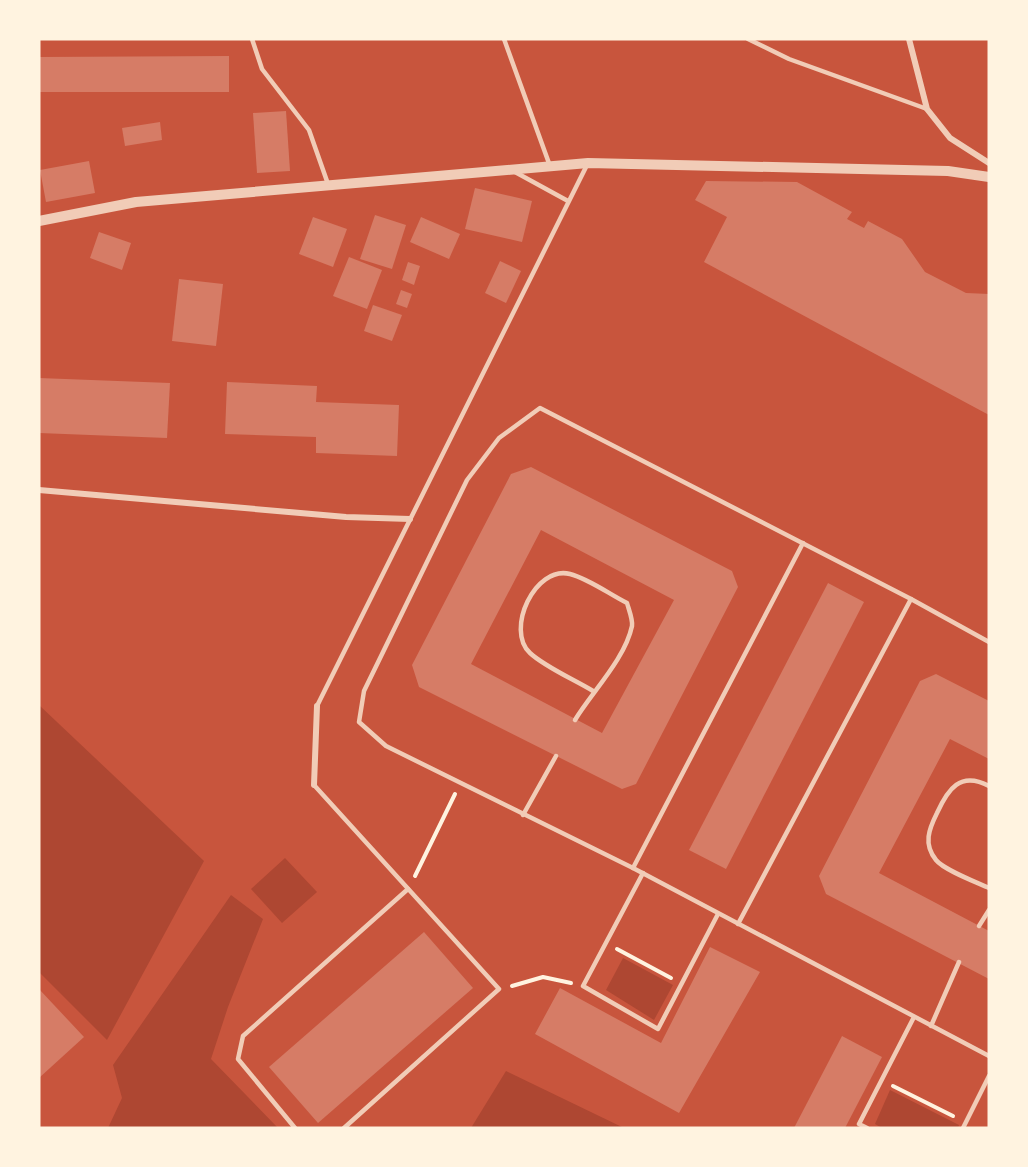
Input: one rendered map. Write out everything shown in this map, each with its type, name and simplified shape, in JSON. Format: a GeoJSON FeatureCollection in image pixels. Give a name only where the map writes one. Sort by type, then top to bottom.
{"type":"FeatureCollection","features":[{"type":"Feature","properties":{"kind":"street"},"geometry":{"type":"LineString","coordinates":[[909,39],[927,109],[950,138],[989,163]]}},
{"type":"Feature","properties":{"kind":"street"},"geometry":{"type":"LineString","coordinates":[[39,221],[136,202],[328,184],[588,164],[948,171],[989,177]]}},
{"type":"Feature","properties":{"kind":"street"},"geometry":{"type":"LineString","coordinates":[[39,490],[346,517],[410,519]]}},
{"type":"Feature","properties":{"kind":"street"},"geometry":{"type":"LineString","coordinates":[[314,785],[317,706]]}},
{"type":"Feature","properties":{"kind":"lane"},"geometry":{"type":"LineString","coordinates":[[252,39],[262,69],[309,130],[328,184]]}},
{"type":"Feature","properties":{"kind":"lane"},"geometry":{"type":"LineString","coordinates":[[504,39],[550,166]]}},
{"type":"Feature","properties":{"kind":"lane"},"geometry":{"type":"LineString","coordinates":[[748,39],[789,58],[927,109]]}},
{"type":"Feature","properties":{"kind":"lane"},"geometry":{"type":"LineString","coordinates":[[317,706],[588,164]]}},
{"type":"Feature","properties":{"kind":"lane"},"geometry":{"type":"LineString","coordinates":[[511,169],[568,201]]}},
{"type":"Feature","properties":{"kind":"lane"},"geometry":{"type":"LineString","coordinates":[[989,642],[911,599],[540,408],[499,438],[467,480],[364,691],[359,722],[386,746],[643,873],[989,1056]]}},
{"type":"Feature","properties":{"kind":"lane"},"geometry":{"type":"LineString","coordinates":[[633,868],[802,543]]}},
{"type":"Feature","properties":{"kind":"lane"},"geometry":{"type":"LineString","coordinates":[[575,720],[593,690],[610,672],[632,625],[627,603],[569,574],[552,575],[537,586],[519,621],[520,637],[529,653],[593,690]]}},
{"type":"Feature","properties":{"kind":"lane"},"geometry":{"type":"LineString","coordinates":[[738,924],[911,599]]}},
{"type":"Feature","properties":{"kind":"lane"},"geometry":{"type":"LineString","coordinates":[[523,815],[556,756]]}},
{"type":"Feature","properties":{"kind":"lane"},"geometry":{"type":"LineString","coordinates":[[989,786],[978,781],[963,782],[948,789],[928,832],[929,848],[937,862],[989,888]]}},
{"type":"Feature","properties":{"kind":"lane"},"geometry":{"type":"LineString","coordinates":[[314,785],[499,989],[344,1128]]}},
{"type":"Feature","properties":{"kind":"lane"},"geometry":{"type":"LineString","coordinates":[[643,873],[583,986],[658,1029],[718,914]]}},
{"type":"Feature","properties":{"kind":"lane"},"geometry":{"type":"LineString","coordinates":[[295,1128],[238,1059],[243,1036],[408,889]]}},
{"type":"Feature","properties":{"kind":"lane"},"geometry":{"type":"LineString","coordinates":[[979,926],[989,910]]}},
{"type":"Feature","properties":{"kind":"lane"},"geometry":{"type":"LineString","coordinates":[[931,1026],[959,962]]}},
{"type":"Feature","properties":{"kind":"lane"},"geometry":{"type":"LineString","coordinates":[[867,1128],[859,1124],[914,1017]]}},
{"type":"Feature","properties":{"kind":"lane"},"geometry":{"type":"LineString","coordinates":[[965,1125],[989,1076]]}},
{"type":"Feature","properties":{"kind":"path"},"geometry":{"type":"LineString","coordinates":[[408,889],[461,783]]}},
{"type":"Feature","properties":{"kind":"path"},"geometry":{"type":"LineString","coordinates":[[606,943],[682,984]]}},
{"type":"Feature","properties":{"kind":"path"},"geometry":{"type":"LineString","coordinates":[[499,989],[543,977],[583,986]]}},
{"type":"Feature","properties":{"kind":"path"},"geometry":{"type":"LineString","coordinates":[[881,1081],[965,1125]]}},
{"type":"Feature","properties":{"kind":"shaded area"},"geometry":{"type":"Polygon","coordinates":[[[39,705],[204,861],[107,1040],[39,972],[39,705]]]}},
{"type":"Feature","properties":{"kind":"shaded area"},"geometry":{"type":"Polygon","coordinates":[[[285,858],[317,892],[282,923],[251,889],[285,858]]]}},
{"type":"Feature","properties":{"kind":"shaded area"},"geometry":{"type":"Polygon","coordinates":[[[231,895],[263,919],[228,1007],[211,1059],[278,1128],[108,1128],[122,1098],[113,1065],[231,895]]]}},
{"type":"Feature","properties":{"kind":"shaded area"},"geometry":{"type":"Polygon","coordinates":[[[623,958],[673,985],[654,1020],[606,990],[623,958]]]}},
{"type":"Feature","properties":{"kind":"shaded area"},"geometry":{"type":"Polygon","coordinates":[[[506,1071],[624,1128],[471,1128],[506,1071]]]}},
{"type":"Feature","properties":{"kind":"shaded area"},"geometry":{"type":"Polygon","coordinates":[[[890,1090],[959,1125],[958,1128],[882,1128],[875,1124],[890,1090]]]}},
{"type":"Feature","properties":{"kind":"building"},"geometry":{"type":"Polygon","coordinates":[[[229,56],[229,92],[39,92],[39,57],[229,56]]]}},
{"type":"Feature","properties":{"kind":"building"},"geometry":{"type":"Polygon","coordinates":[[[286,111],[290,171],[257,173],[253,113],[286,111]]]}},
{"type":"Feature","properties":{"kind":"building"},"geometry":{"type":"Polygon","coordinates":[[[160,122],[162,140],[125,146],[122,128],[160,122]]]}},
{"type":"Feature","properties":{"kind":"building"},"geometry":{"type":"Polygon","coordinates":[[[89,161],[95,193],[46,202],[40,170],[89,161]]]}},
{"type":"Feature","properties":{"kind":"building"},"geometry":{"type":"Polygon","coordinates":[[[706,181],[797,182],[852,212],[847,219],[864,228],[868,221],[902,239],[925,272],[966,293],[989,294],[989,415],[704,262],[727,217],[695,200],[706,181]]]}},
{"type":"Feature","properties":{"kind":"building"},"geometry":{"type":"Polygon","coordinates":[[[475,188],[532,201],[522,242],[465,229],[475,188]]]}},
{"type":"Feature","properties":{"kind":"building"},"geometry":{"type":"Polygon","coordinates":[[[375,215],[406,225],[392,269],[360,259],[375,215]]]}},
{"type":"Feature","properties":{"kind":"building"},"geometry":{"type":"Polygon","coordinates":[[[313,217],[347,229],[333,267],[299,254],[313,217]]]}},
{"type":"Feature","properties":{"kind":"building"},"geometry":{"type":"Polygon","coordinates":[[[421,217],[460,234],[449,259],[410,242],[421,217]]]}},
{"type":"Feature","properties":{"kind":"building"},"geometry":{"type":"Polygon","coordinates":[[[99,232],[131,243],[122,270],[90,258],[99,232]]]}},
{"type":"Feature","properties":{"kind":"building"},"geometry":{"type":"Polygon","coordinates":[[[349,257],[382,270],[367,309],[333,296],[349,257]]]}},
{"type":"Feature","properties":{"kind":"building"},"geometry":{"type":"Polygon","coordinates":[[[500,261],[521,271],[506,303],[485,293],[500,261]]]}},
{"type":"Feature","properties":{"kind":"building"},"geometry":{"type":"Polygon","coordinates":[[[408,262],[420,266],[414,285],[402,280],[408,262]]]}},
{"type":"Feature","properties":{"kind":"building"},"geometry":{"type":"Polygon","coordinates":[[[179,279],[223,284],[216,346],[172,341],[179,279]]]}},
{"type":"Feature","properties":{"kind":"building"},"geometry":{"type":"Polygon","coordinates":[[[401,290],[412,294],[407,308],[396,304],[401,290]]]}},
{"type":"Feature","properties":{"kind":"building"},"geometry":{"type":"Polygon","coordinates":[[[373,305],[402,315],[392,341],[364,331],[373,305]]]}},
{"type":"Feature","properties":{"kind":"building"},"geometry":{"type":"Polygon","coordinates":[[[39,378],[170,383],[167,438],[39,433],[39,378]]]}},
{"type":"Feature","properties":{"kind":"building"},"geometry":{"type":"Polygon","coordinates":[[[227,382],[317,386],[316,402],[399,405],[397,456],[316,453],[316,437],[225,434],[227,382]]]}},
{"type":"Feature","properties":{"kind":"building"},"geometry":{"type":"Polygon","coordinates":[[[531,467],[732,571],[738,587],[636,784],[622,789],[419,687],[412,665],[511,474],[531,467]],[[541,530],[471,664],[602,733],[674,600],[541,530]]]}},
{"type":"Feature","properties":{"kind":"building"},"geometry":{"type":"Polygon","coordinates":[[[828,583],[864,602],[726,869],[689,850],[828,583]]]}},
{"type":"Feature","properties":{"kind":"building"},"geometry":{"type":"Polygon","coordinates":[[[936,674],[989,701],[989,759],[950,739],[879,873],[989,931],[989,979],[826,894],[819,876],[920,681],[936,674]]]}},
{"type":"Feature","properties":{"kind":"building"},"geometry":{"type":"Polygon","coordinates":[[[424,932],[473,988],[318,1123],[269,1067],[424,932]]]}},
{"type":"Feature","properties":{"kind":"building"},"geometry":{"type":"Polygon","coordinates":[[[710,947],[760,972],[679,1113],[535,1034],[560,988],[661,1043],[710,947]]]}},
{"type":"Feature","properties":{"kind":"building"},"geometry":{"type":"Polygon","coordinates":[[[39,989],[84,1037],[39,1078],[39,989]]]}},
{"type":"Feature","properties":{"kind":"building"},"geometry":{"type":"Polygon","coordinates":[[[842,1036],[882,1057],[845,1128],[794,1128],[842,1036]]]}}]}
